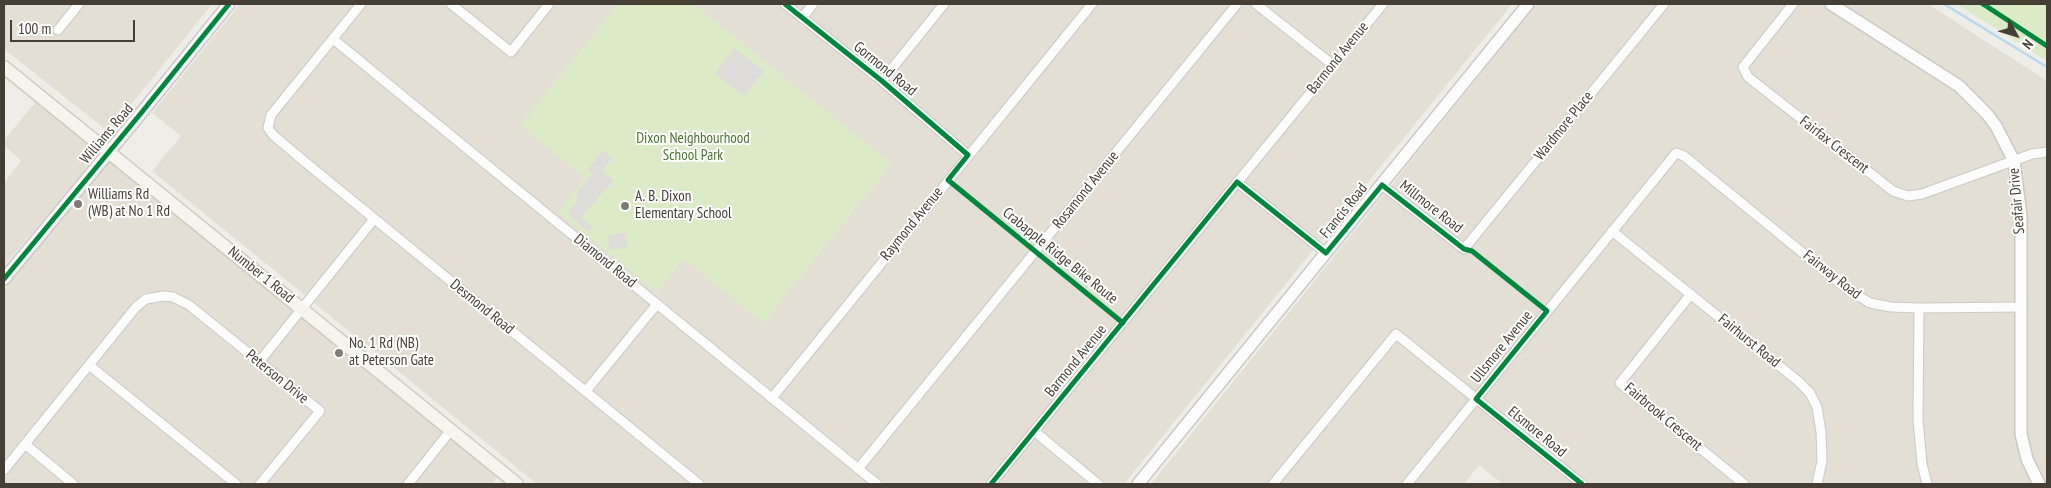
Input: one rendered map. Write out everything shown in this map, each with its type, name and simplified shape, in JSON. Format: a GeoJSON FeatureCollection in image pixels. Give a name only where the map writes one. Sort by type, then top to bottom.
{"type":"FeatureCollection","features":[{"type":"Feature","properties":{"kind":"main road","name":"Number 1 Road"},"geometry":{"type":"LineString","coordinates":[[4,67],[517,484]]}},
{"type":"Feature","properties":{"kind":"street"},"geometry":{"type":"LineString","coordinates":[[58,30],[79,4]]}},
{"type":"Feature","properties":{"kind":"street","name":"Williams Road"},"geometry":{"type":"LineString","coordinates":[[4,279],[229,4]]}},
{"type":"Feature","properties":{"kind":"street"},"geometry":{"type":"LineString","coordinates":[[333,38],[361,4]]}},
{"type":"Feature","properties":{"kind":"street"},"geometry":{"type":"LineString","coordinates":[[451,4],[511,52],[549,4]]}},
{"type":"Feature","properties":{"kind":"street","name":"Gormond Road"},"geometry":{"type":"LineString","coordinates":[[785,4],[882,81],[968,154]]}},
{"type":"Feature","properties":{"kind":"street"},"geometry":{"type":"LineString","coordinates":[[802,18],[814,4]]}},
{"type":"Feature","properties":{"kind":"street"},"geometry":{"type":"LineString","coordinates":[[882,81],[944,4]]}},
{"type":"Feature","properties":{"kind":"street","name":"Raymond Avenue"},"geometry":{"type":"LineString","coordinates":[[772,398],[968,154],[1092,4]]}},
{"type":"Feature","properties":{"kind":"street","name":"Rosamond Avenue"},"geometry":{"type":"LineString","coordinates":[[858,469],[1237,4]]}},
{"type":"Feature","properties":{"kind":"street"},"geometry":{"type":"LineString","coordinates":[[1256,4],[1333,65]]}},
{"type":"Feature","properties":{"kind":"street","name":"Barmond Avenue"},"geometry":{"type":"LineString","coordinates":[[991,484],[1383,4]]}},
{"type":"Feature","properties":{"kind":"street","name":"Francis Road"},"geometry":{"type":"LineString","coordinates":[[1138,484],[1528,4]]}},
{"type":"Feature","properties":{"kind":"street","name":"Wardmore Place"},"geometry":{"type":"LineString","coordinates":[[1464,249],[1664,4]]}},
{"type":"Feature","properties":{"kind":"street","name":"Fairfax Crescent"},"geometry":{"type":"LineString","coordinates":[[1793,4],[1743,67],[1748,77],[1893,191],[1908,196],[1922,194],[2014,160]]}},
{"type":"Feature","properties":{"kind":"street","name":"Seafair Drive"},"geometry":{"type":"LineString","coordinates":[[1831,4],[1959,86],[1987,114],[1996,126],[2014,160],[2021,204],[2021,434],[2027,460],[2039,484]]}},
{"type":"Feature","properties":{"kind":"street","name":"Desmond Road"},"geometry":{"type":"LineString","coordinates":[[333,38],[271,115],[268,128],[273,135],[699,484]]}},
{"type":"Feature","properties":{"kind":"street","name":"Diamond Road"},"geometry":{"type":"LineString","coordinates":[[333,38],[877,484]]}},
{"type":"Feature","properties":{"kind":"street"},"geometry":{"type":"LineString","coordinates":[[2014,160],[2032,154],[2047,152]]}},
{"type":"Feature","properties":{"kind":"street","name":"Ullsmore Avenue"},"geometry":{"type":"LineString","coordinates":[[1406,484],[1676,153]]}},
{"type":"Feature","properties":{"kind":"street","name":"Fairway Road"},"geometry":{"type":"LineString","coordinates":[[1676,153],[1684,156],[1857,296],[1870,303],[1879,306],[1919,308],[2020,308]]}},
{"type":"Feature","properties":{"kind":"street"},"geometry":{"type":"LineString","coordinates":[[1237,182],[1326,253]]}},
{"type":"Feature","properties":{"kind":"street","name":"Millmore Road"},"geometry":{"type":"LineString","coordinates":[[1382,185],[1464,249]]}},
{"type":"Feature","properties":{"kind":"street"},"geometry":{"type":"LineString","coordinates":[[259,362],[374,219]]}},
{"type":"Feature","properties":{"kind":"street","name":"Fairhurst Road"},"geometry":{"type":"LineString","coordinates":[[1612,231],[1798,380],[1810,393],[1817,407],[1820,432],[1822,461],[1817,484]]}},
{"type":"Feature","properties":{"kind":"street","name":"Fairbrook Crescent"},"geometry":{"type":"LineString","coordinates":[[1691,294],[1620,383],[1744,484]]}},
{"type":"Feature","properties":{"kind":"street","name":"Peterson Drive"},"geometry":{"type":"LineString","coordinates":[[89,365],[136,307],[146,299],[155,296],[173,297],[182,301],[320,411],[260,484]]}},
{"type":"Feature","properties":{"kind":"street"},"geometry":{"type":"LineString","coordinates":[[586,391],[657,304]]}},
{"type":"Feature","properties":{"kind":"street"},"geometry":{"type":"LineString","coordinates":[[1919,308],[1918,420],[1921,456],[1927,484]]}},
{"type":"Feature","properties":{"kind":"street","name":"Elsmore Road"},"geometry":{"type":"LineString","coordinates":[[1273,484],[1396,334],[1582,484]]}},
{"type":"Feature","properties":{"kind":"street"},"geometry":{"type":"LineString","coordinates":[[4,470],[89,365],[236,484]]}},
{"type":"Feature","properties":{"kind":"street"},"geometry":{"type":"LineString","coordinates":[[408,484],[451,430]]}},
{"type":"Feature","properties":{"kind":"street"},"geometry":{"type":"LineString","coordinates":[[1034,431],[1098,484]]}},
{"type":"Feature","properties":{"kind":"street"},"geometry":{"type":"LineString","coordinates":[[25,444],[73,484]]}},
{"type":"Feature","properties":{"kind":"shaded area"},"geometry":{"type":"Polygon","coordinates":[[[4,4],[212,4],[109,132],[4,49],[4,4]]]}},
{"type":"Feature","properties":{"kind":"shaded area"},"geometry":{"type":"Polygon","coordinates":[[[240,4],[1512,4],[1124,484],[537,484],[152,171],[181,136],[152,113],[240,4]]]}},
{"type":"Feature","properties":{"kind":"shaded area"},"geometry":{"type":"Polygon","coordinates":[[[1537,4],[1928,4],[2047,81],[2047,484],[1503,484],[1479,465],[1464,484],[1151,484],[1537,4]]]}},
{"type":"Feature","properties":{"kind":"shaded area"},"geometry":{"type":"Polygon","coordinates":[[[734,48],[764,71],[744,96],[715,74],[734,48]]]}},
{"type":"Feature","properties":{"kind":"shaded area"},"geometry":{"type":"Polygon","coordinates":[[[39,98],[103,149],[4,266],[4,183],[21,161],[4,145],[4,140],[39,98]]]}},
{"type":"Feature","properties":{"kind":"shaded area"},"geometry":{"type":"Polygon","coordinates":[[[603,150],[612,158],[602,171],[613,181],[581,217],[593,228],[587,231],[567,213],[579,199],[575,195],[592,174],[588,169],[603,150]]]}},
{"type":"Feature","properties":{"kind":"shaded area"},"geometry":{"type":"Polygon","coordinates":[[[105,153],[500,473],[492,484],[4,484],[4,283],[105,153]]]}},
{"type":"Feature","properties":{"kind":"shaded area"},"geometry":{"type":"Polygon","coordinates":[[[625,233],[627,247],[609,250],[608,235],[625,233]]]}},
{"type":"Feature","properties":{"kind":"green space","name":"Dixon Neighbourhood School Park"},"geometry":{"type":"Polygon","coordinates":[[[618,4],[694,4],[892,164],[763,323],[684,259],[657,292],[558,212],[585,178],[520,125],[618,4]]]}},
{"type":"Feature","properties":{"kind":"green space"},"geometry":{"type":"Polygon","coordinates":[[[1957,4],[2047,4],[2047,61],[1957,4]]]}},
{"type":"Feature","properties":{"kind":"waterway"},"geometry":{"type":"LineString","coordinates":[[1944,4],[2047,67]]}},
{"type":"Feature","properties":{"kind":"cycle path"},"geometry":{"type":"LineString","coordinates":[[4,279],[229,4]]}},
{"type":"Feature","properties":{"kind":"cycle path","name":"Crabapple Ridge Bike Route"},"geometry":{"type":"LineString","coordinates":[[785,4],[882,81],[968,155],[948,180],[1123,323]]}},
{"type":"Feature","properties":{"kind":"cycle path"},"geometry":{"type":"LineString","coordinates":[[1983,4],[2047,46]]}},
{"type":"Feature","properties":{"kind":"cycle path"},"geometry":{"type":"LineString","coordinates":[[991,484],[1237,182],[1326,253],[1382,185],[1464,249],[1472,251],[1547,311],[1476,399],[1582,484]]}},
{"type":"Feature","properties":{"kind":"place","name":"Williams Rd (WB) at No 1 Rd"},"geometry":{"type":"Point","coordinates":[78,204]}},
{"type":"Feature","properties":{"kind":"place","name":"A. B. Dixon Elementary School"},"geometry":{"type":"Point","coordinates":[625,206]}},
{"type":"Feature","properties":{"kind":"place","name":"No. 1 Rd (NB) at Peterson Gate"},"geometry":{"type":"Point","coordinates":[339,353]}}]}
